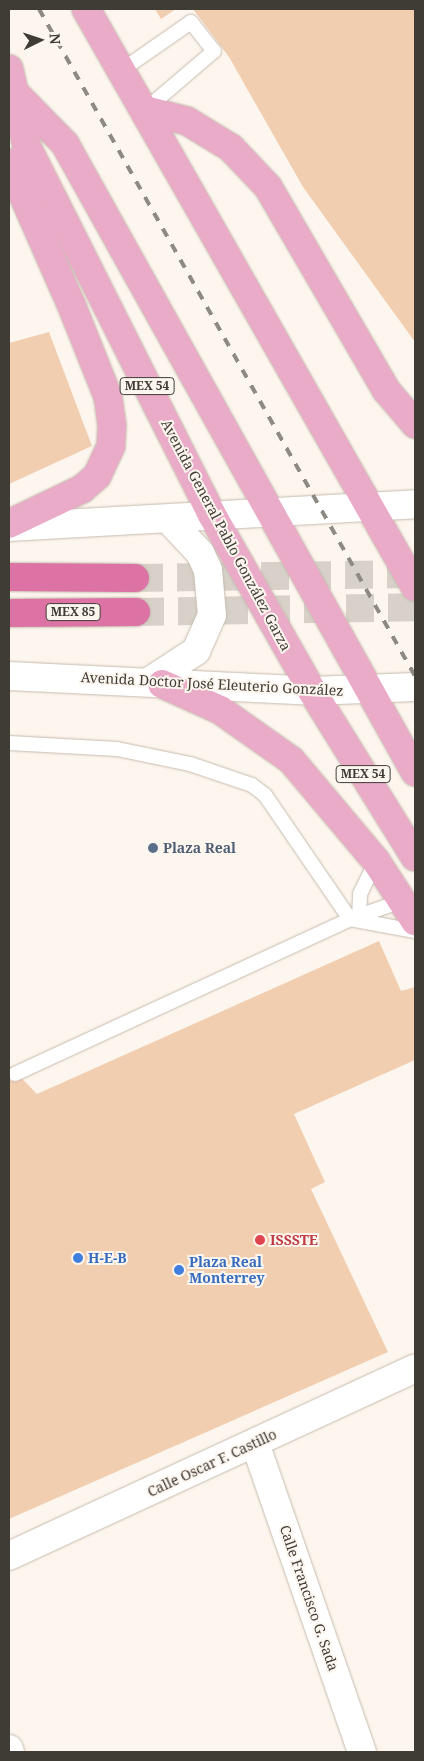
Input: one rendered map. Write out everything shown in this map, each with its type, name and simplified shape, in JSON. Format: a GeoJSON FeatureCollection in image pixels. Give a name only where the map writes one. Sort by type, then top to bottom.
{"type":"FeatureCollection","features":[{"type":"Feature","properties":{"kind":"highway"},"geometry":{"type":"LineString","coordinates":[[9,577],[135,578]]}},
{"type":"Feature","properties":{"kind":"highway","name":"MEX 85"},"geometry":{"type":"LineString","coordinates":[[9,613],[136,612]]}},
{"type":"Feature","properties":{"kind":"main road"},"geometry":{"type":"LineString","coordinates":[[86,9],[373,507],[415,587]]}},
{"type":"Feature","properties":{"kind":"main road","name":"Avenida General Pablo González Garza"},"geometry":{"type":"LineString","coordinates":[[10,82],[65,144],[415,772]]}},
{"type":"Feature","properties":{"kind":"main road","name":"Avenida General Pablo González Garza"},"geometry":{"type":"LineString","coordinates":[[10,82],[27,147],[211,513],[312,691],[415,857]]}},
{"type":"Feature","properties":{"kind":"main road"},"geometry":{"type":"LineString","coordinates":[[145,110],[187,121],[231,148],[268,187],[386,390],[415,424]]}},
{"type":"Feature","properties":{"kind":"main road"},"geometry":{"type":"LineString","coordinates":[[9,164],[78,321],[108,397],[112,425],[111,446],[97,476],[82,489],[9,525]]}},
{"type":"Feature","properties":{"kind":"main road"},"geometry":{"type":"LineString","coordinates":[[9,525],[169,520],[211,513],[415,504]]}},
{"type":"Feature","properties":{"kind":"main road"},"geometry":{"type":"LineString","coordinates":[[169,520],[200,553],[208,570],[212,615],[196,651],[156,683],[220,710],[292,760],[411,901]]}},
{"type":"Feature","properties":{"kind":"main road","name":"Avenida Doctor José Eleuterio González"},"geometry":{"type":"LineString","coordinates":[[9,676],[312,691],[415,687]]}},
{"type":"Feature","properties":{"kind":"main road","name":"Calle Oscar F. Castillo"},"geometry":{"type":"LineString","coordinates":[[9,1556],[415,1368]]}},
{"type":"Feature","properties":{"kind":"main road","name":"Calle Francisco G. Sada"},"geometry":{"type":"LineString","coordinates":[[255,1443],[362,1752]]}},
{"type":"Feature","properties":{"kind":"lane"},"geometry":{"type":"LineString","coordinates":[[122,70],[191,22],[214,51],[145,110]]}},
{"type":"Feature","properties":{"kind":"lane"},"geometry":{"type":"LineString","coordinates":[[9,744],[117,750],[190,764],[252,785],[265,795],[354,918],[415,931]]}},
{"type":"Feature","properties":{"kind":"lane"},"geometry":{"type":"LineString","coordinates":[[354,918],[360,894],[376,861]]}},
{"type":"Feature","properties":{"kind":"lane"},"geometry":{"type":"LineString","coordinates":[[15,1074],[354,918],[411,901]]}},
{"type":"Feature","properties":{"kind":"building"},"geometry":{"type":"Polygon","coordinates":[[[155,9],[176,9],[161,19],[155,9]]]}},
{"type":"Feature","properties":{"kind":"building"},"geometry":{"type":"Polygon","coordinates":[[[193,9],[415,9],[415,342],[303,187],[229,57],[193,9]]]}},
{"type":"Feature","properties":{"kind":"building"},"geometry":{"type":"Polygon","coordinates":[[[49,332],[92,446],[9,484],[9,343],[49,332]]]}},
{"type":"Feature","properties":{"kind":"building","name":"Plaza Real Monterrey"},"geometry":{"type":"Polygon","coordinates":[[[379,941],[401,991],[415,987],[415,1060],[294,1114],[325,1182],[311,1189],[388,1352],[9,1519],[9,1065],[37,1094],[379,941]]]}},
{"type":"Feature","properties":{"kind":"tunnel"},"geometry":{"type":"LineString","coordinates":[[135,578],[415,574]]}},
{"type":"Feature","properties":{"kind":"tunnel"},"geometry":{"type":"LineString","coordinates":[[136,612],[415,607]]}},
{"type":"Feature","properties":{"kind":"railway"},"geometry":{"type":"LineString","coordinates":[[39,9],[415,676]]}},
{"type":"Feature","properties":{"kind":"place","name":"Plaza Real"},"geometry":{"type":"Point","coordinates":[153,848]}},
{"type":"Feature","properties":{"kind":"place","name":"ISSSTE"},"geometry":{"type":"Point","coordinates":[260,1240]}},
{"type":"Feature","properties":{"kind":"place","name":"H-E-B"},"geometry":{"type":"Point","coordinates":[78,1258]}},
{"type":"Feature","properties":{"kind":"place","name":"Plaza Real Monterrey"},"geometry":{"type":"Point","coordinates":[179,1270]}}]}
